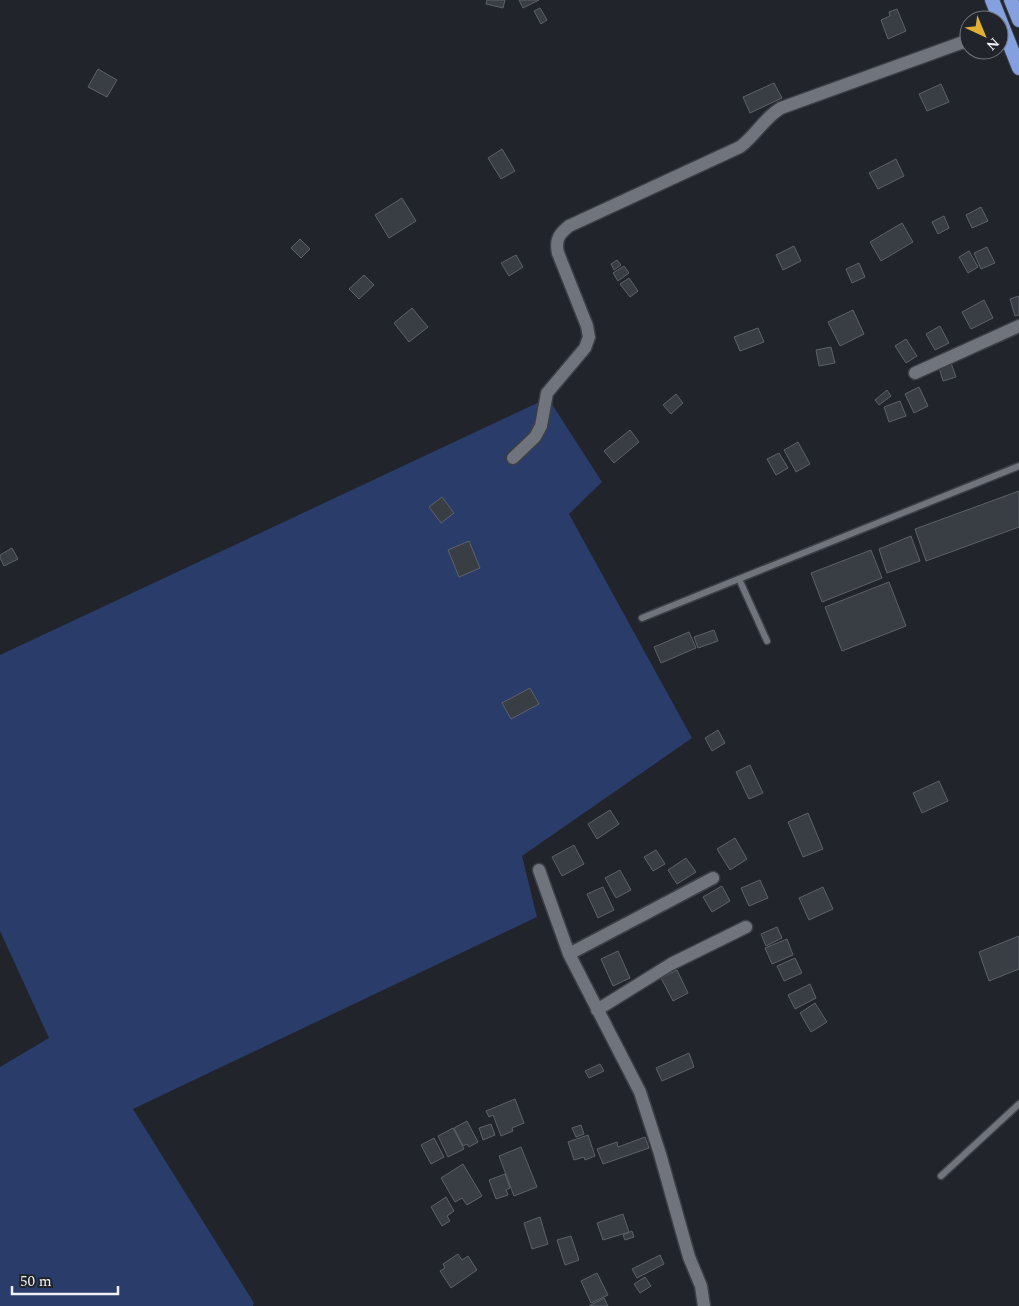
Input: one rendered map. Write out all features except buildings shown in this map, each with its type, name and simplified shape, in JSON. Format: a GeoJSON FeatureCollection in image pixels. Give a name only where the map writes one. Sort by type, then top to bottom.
{"type":"FeatureCollection","features":[{"type":"Feature","properties":{"kind":"highway"},"geometry":{"type":"LineString","coordinates":[[1011,0],[1019,20]]}},
{"type":"Feature","properties":{"kind":"highway"},"geometry":{"type":"LineString","coordinates":[[1014,41],[1019,68]]}},
{"type":"Feature","properties":{"kind":"street"},"geometry":{"type":"LineString","coordinates":[[513,458],[535,437],[541,426],[547,393],[585,348],[589,337],[588,326],[556,244],[564,230],[740,147],[750,139],[770,114],[781,108],[959,44]]}},
{"type":"Feature","properties":{"kind":"street"},"geometry":{"type":"LineString","coordinates":[[915,373],[1019,326]]}},
{"type":"Feature","properties":{"kind":"street"},"geometry":{"type":"LineString","coordinates":[[539,870],[569,954],[640,1092],[660,1154],[689,1257],[701,1286],[704,1306]]}},
{"type":"Feature","properties":{"kind":"street"},"geometry":{"type":"LineString","coordinates":[[569,954],[713,878]]}},
{"type":"Feature","properties":{"kind":"street"},"geometry":{"type":"LineString","coordinates":[[597,1010],[671,964],[746,927]]}},
{"type":"Feature","properties":{"kind":"lane"},"geometry":{"type":"LineString","coordinates":[[642,618],[1019,466]]}},
{"type":"Feature","properties":{"kind":"lane"},"geometry":{"type":"LineString","coordinates":[[739,579],[767,641]]}},
{"type":"Feature","properties":{"kind":"lane"},"geometry":{"type":"LineString","coordinates":[[941,1176],[1019,1104]]}},
{"type":"Feature","properties":{"kind":"shaded area"},"geometry":{"type":"Polygon","coordinates":[[[548,398],[602,482],[569,514],[692,738],[522,856],[537,917],[133,1109],[254,1303],[253,1306],[0,1306],[0,1067],[49,1038],[0,931],[0,655],[548,398]]]}}]}
